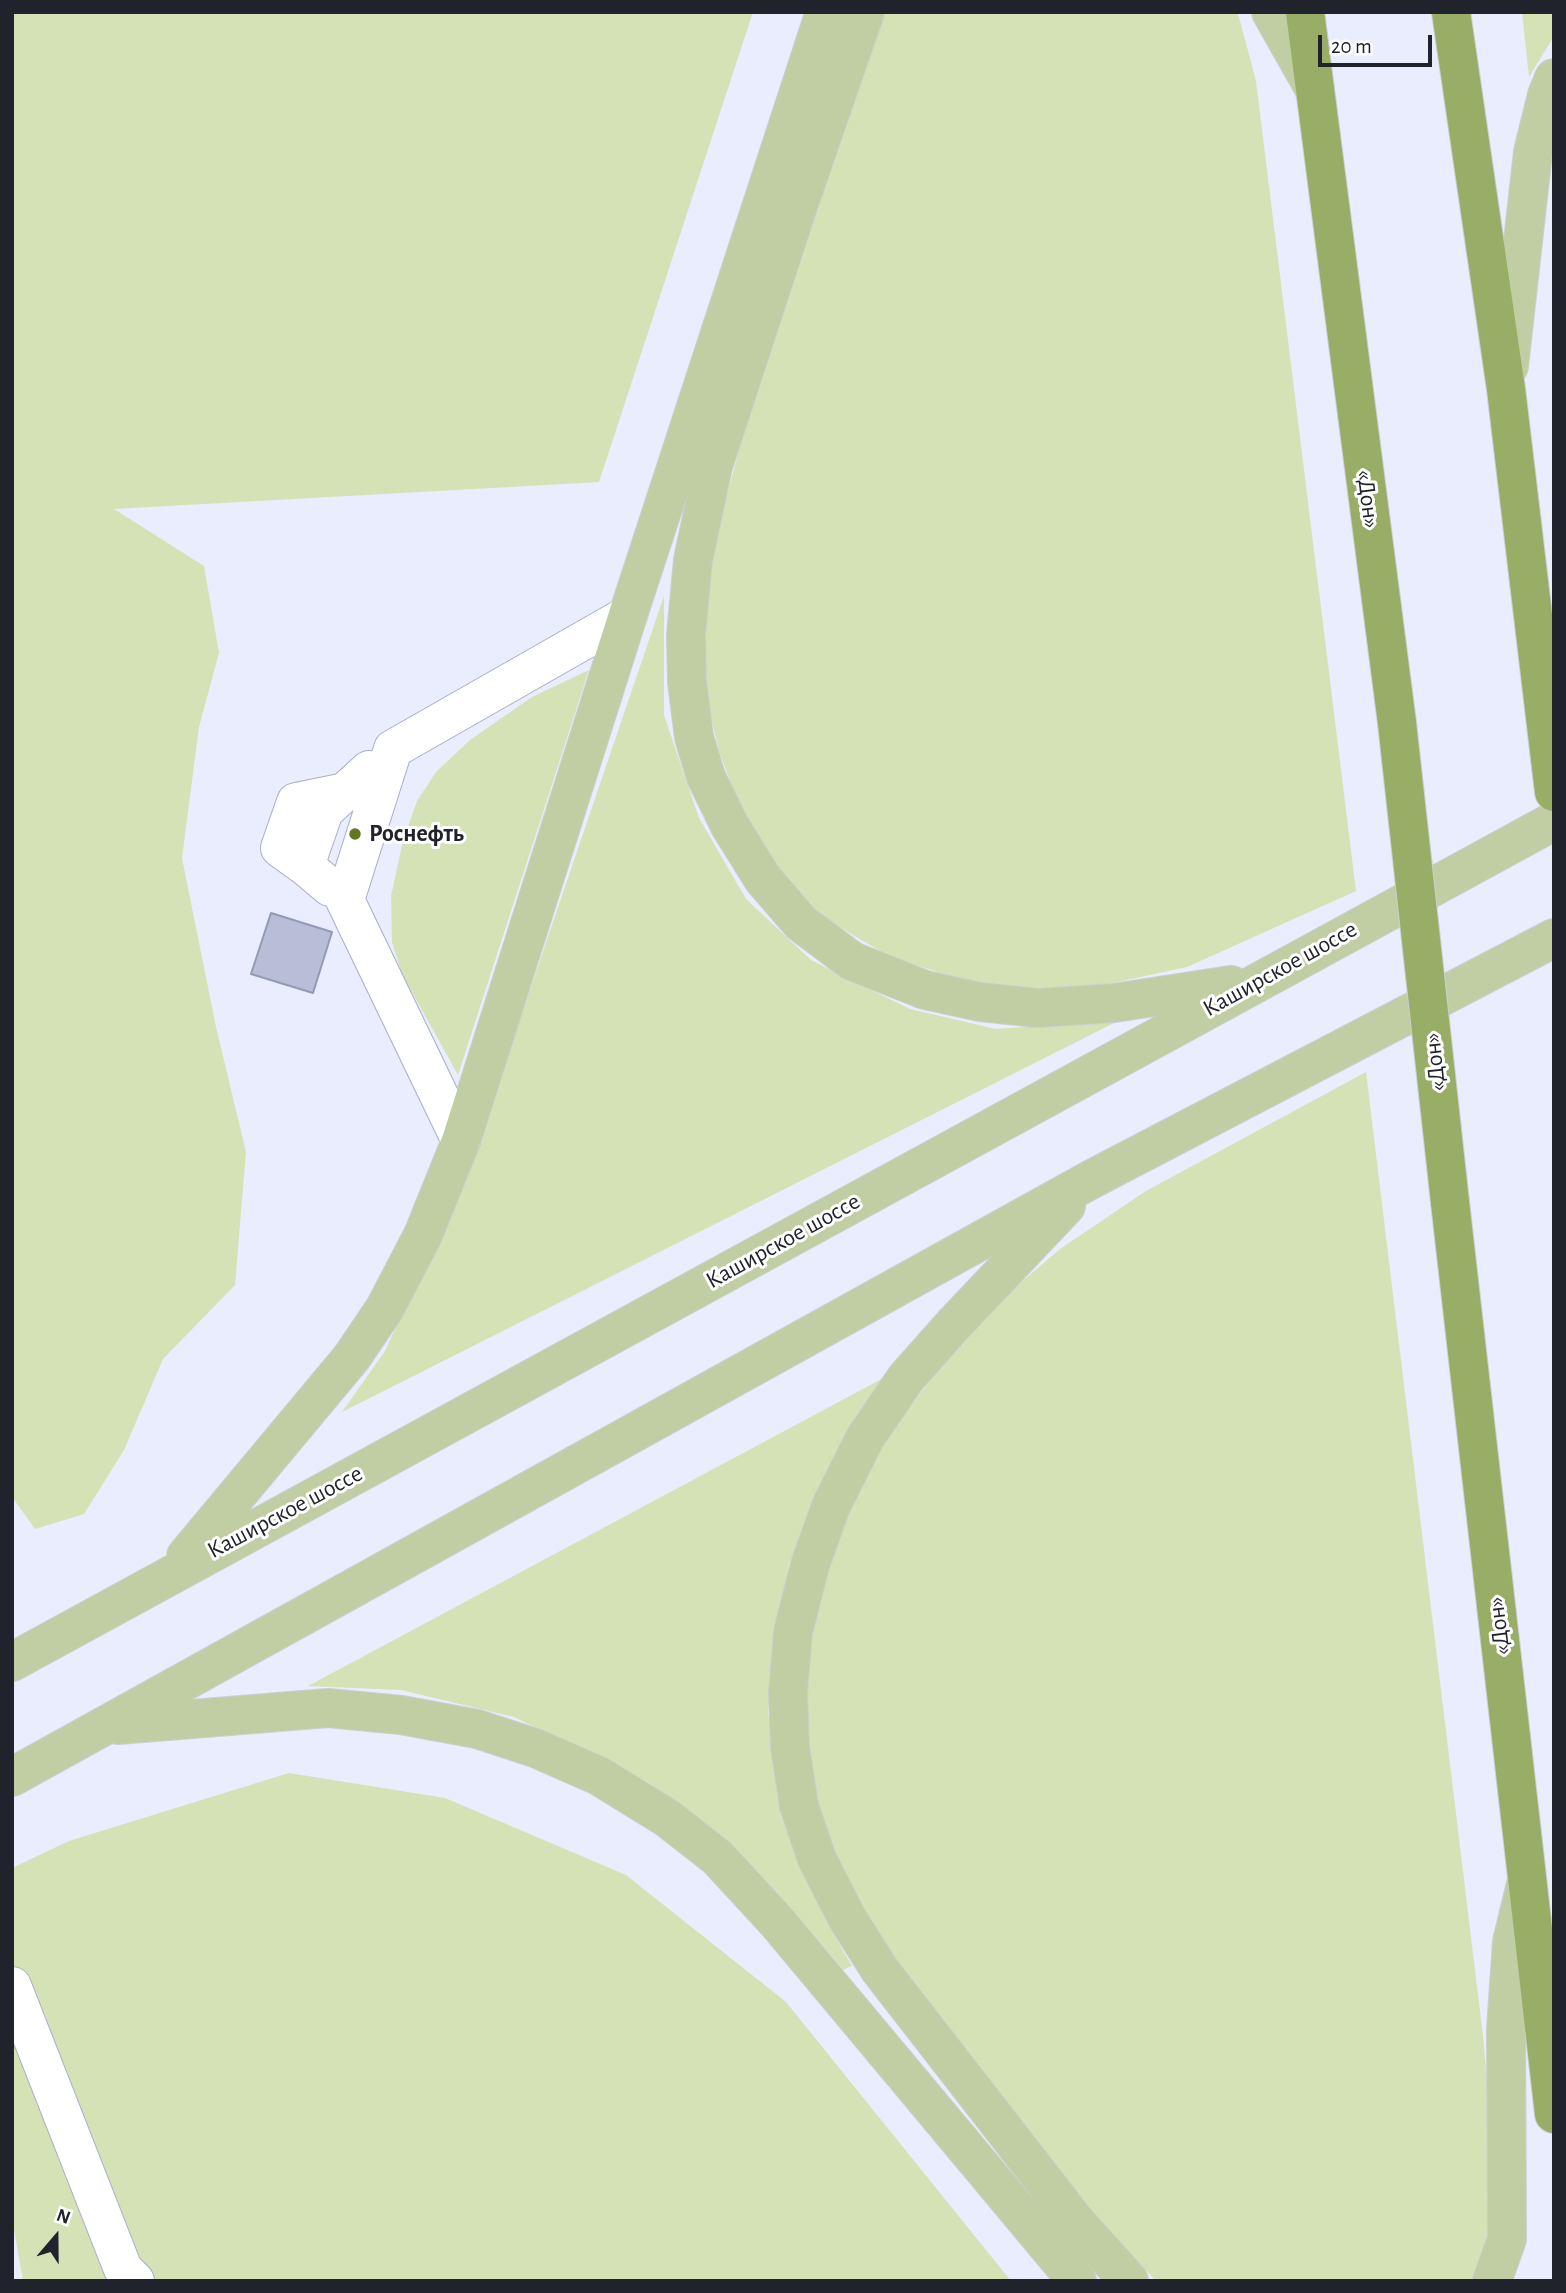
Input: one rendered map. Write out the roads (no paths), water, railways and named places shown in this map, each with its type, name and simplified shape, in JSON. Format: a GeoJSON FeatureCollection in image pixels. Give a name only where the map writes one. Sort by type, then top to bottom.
{"type":"FeatureCollection","features":[{"type":"Feature","properties":{"kind":"highway","name":"«Дон»"},"geometry":{"type":"LineString","coordinates":[[1305,12],[1397,723],[1554,2114]]}},
{"type":"Feature","properties":{"kind":"highway"},"geometry":{"type":"LineString","coordinates":[[1451,12],[1506,389],[1554,792]]}},
{"type":"Feature","properties":{"kind":"main road"},"geometry":{"type":"LineString","coordinates":[[173,1572],[352,1357],[385,1308],[423,1235],[461,1141],[628,615],[825,12]]}},
{"type":"Feature","properties":{"kind":"main road"},"geometry":{"type":"LineString","coordinates":[[864,12],[713,466],[693,560],[686,635],[687,682],[694,737],[706,777],[730,826],[763,879],[801,923],[852,961],[926,990],[980,1002],[1038,1007],[1114,1003],[1257,981]]}},
{"type":"Feature","properties":{"kind":"main road"},"geometry":{"type":"LineString","coordinates":[[1271,12],[1315,91]]}},
{"type":"Feature","properties":{"kind":"main road"},"geometry":{"type":"LineString","coordinates":[[1506,389],[1533,152],[1547,94],[1554,78]]}},
{"type":"Feature","properties":{"kind":"main road","name":"Каширское шоссе"},"geometry":{"type":"LineString","coordinates":[[12,1662],[1554,821]]}},
{"type":"Feature","properties":{"kind":"main road"},"geometry":{"type":"LineString","coordinates":[[12,1777],[1092,1179],[1554,938]]}},
{"type":"Feature","properties":{"kind":"main road"},"geometry":{"type":"LineString","coordinates":[[1092,1179],[906,1378],[865,1438],[831,1506],[810,1565],[793,1632],[788,1693],[790,1747],[799,1806],[817,1859],[847,1918],[880,1970],[922,2025],[1075,2221],[1129,2281]]}},
{"type":"Feature","properties":{"kind":"main road"},"geometry":{"type":"LineString","coordinates":[[105,1726],[328,1708],[401,1714],[477,1729],[535,1748],[600,1776],[667,1818],[717,1857],[777,1922],[1077,2281]]}},
{"type":"Feature","properties":{"kind":"main road"},"geometry":{"type":"LineString","coordinates":[[1492,2281],[1507,2239],[1506,2029],[1512,1942],[1528,1878]]}},
{"type":"Feature","properties":{"kind":"lane"},"geometry":{"type":"LineString","coordinates":[[461,1141],[327,884],[280,848],[296,802],[369,770],[628,615]]}},
{"type":"Feature","properties":{"kind":"lane"},"geometry":{"type":"LineString","coordinates":[[327,884],[369,770]]}},
{"type":"Feature","properties":{"kind":"lane"},"geometry":{"type":"LineString","coordinates":[[12,1986],[123,2269],[135,2281]]}},
{"type":"Feature","properties":{"kind":"place","name":"Роснефть"},"geometry":{"type":"Point","coordinates":[355,834]}}]}
